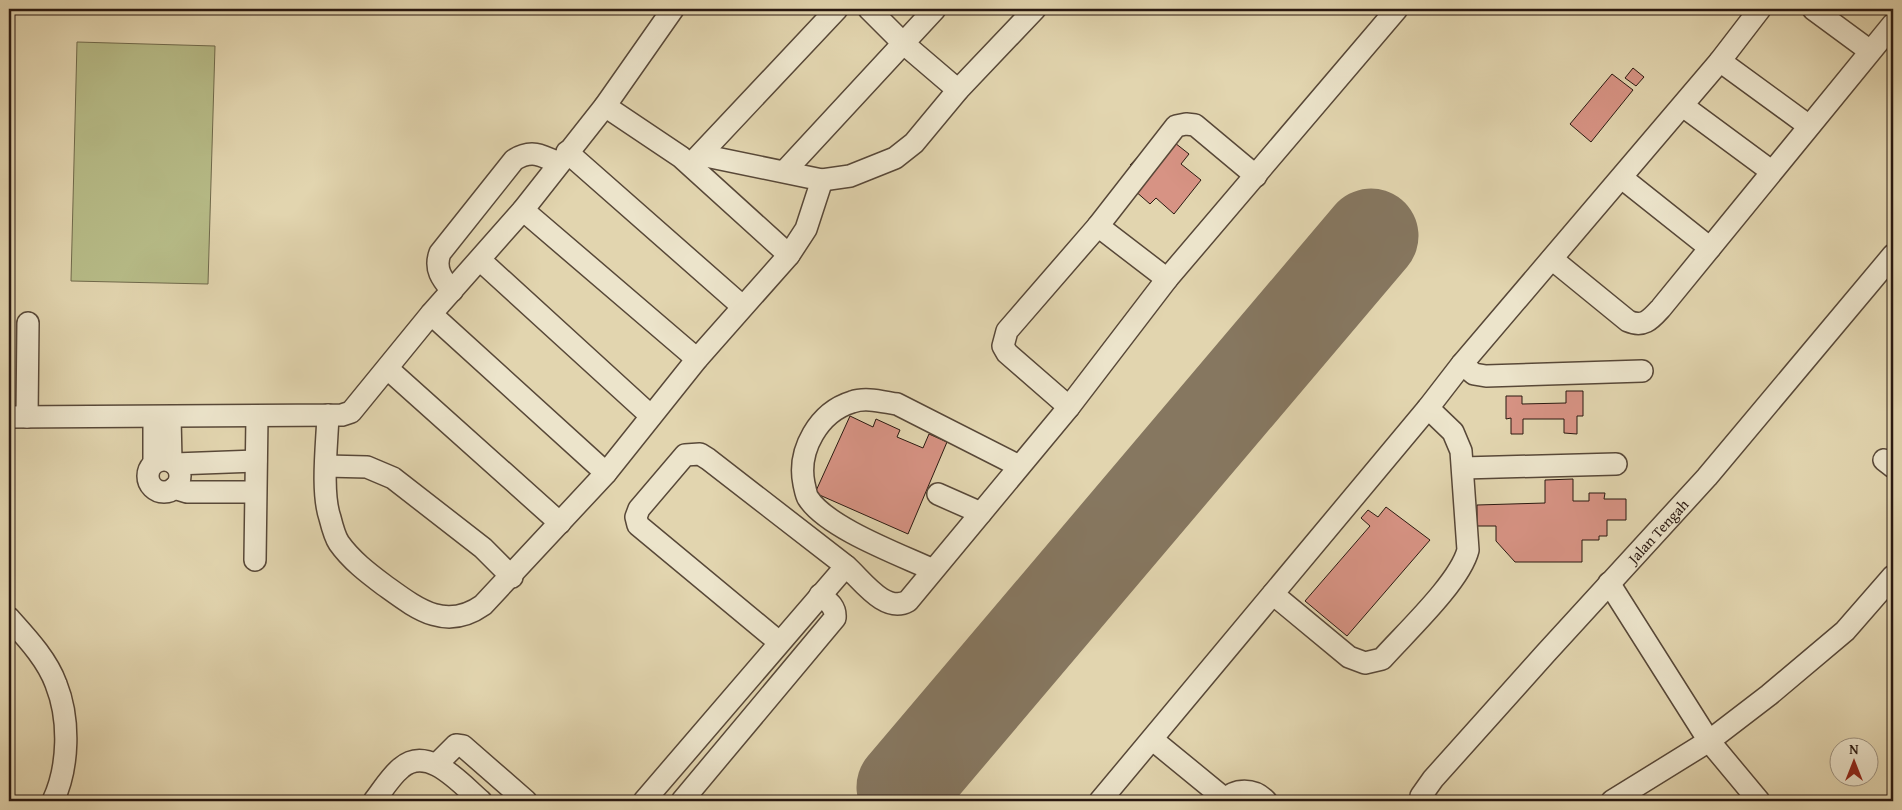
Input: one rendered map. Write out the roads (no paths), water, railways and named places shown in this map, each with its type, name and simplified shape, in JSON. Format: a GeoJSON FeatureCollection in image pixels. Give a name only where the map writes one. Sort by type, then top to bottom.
{"type":"FeatureCollection","features":[{"type":"Feature","properties":{"kind":"street"},"geometry":{"type":"LineString","coordinates":[[28,323],[18,417],[257,417],[342,415],[350,412],[388,369],[431,314],[522,210],[605,106],[673,9]]}},
{"type":"Feature","properties":{"kind":"street"},"geometry":{"type":"LineString","coordinates":[[695,160],[837,9]]}},
{"type":"Feature","properties":{"kind":"street"},"geometry":{"type":"LineString","coordinates":[[869,9],[903,43],[958,90]]}},
{"type":"Feature","properties":{"kind":"street"},"geometry":{"type":"LineString","coordinates":[[785,171],[935,9]]}},
{"type":"Feature","properties":{"kind":"street"},"geometry":{"type":"LineString","coordinates":[[695,160],[785,171],[822,180],[850,176],[895,158],[914,143],[958,90],[1035,9]]}},
{"type":"Feature","properties":{"kind":"street"},"geometry":{"type":"LineString","coordinates":[[779,642],[638,525],[636,517],[639,509],[685,455],[700,454],[708,459],[846,566],[883,600],[892,605],[900,606],[908,601],[1069,407],[1167,279],[1397,9]]}},
{"type":"Feature","properties":{"kind":"street"},"geometry":{"type":"LineString","coordinates":[[1100,801],[1153,740],[1428,408],[1462,364],[1720,61],[1760,9]]}},
{"type":"Feature","properties":{"kind":"street"},"geometry":{"type":"LineString","coordinates":[[1813,9],[1870,51]]}},
{"type":"Feature","properties":{"kind":"street"},"geometry":{"type":"LineString","coordinates":[[1552,259],[1628,321],[1637,325],[1643,324],[1654,316],[1893,24]]}},
{"type":"Feature","properties":{"kind":"street"},"geometry":{"type":"LineString","coordinates":[[1720,61],[1809,126]]}},
{"type":"Feature","properties":{"kind":"street"},"geometry":{"type":"LineString","coordinates":[[605,106],[695,160],[789,255]]}},
{"type":"Feature","properties":{"kind":"street"},"geometry":{"type":"LineString","coordinates":[[1682,106],[1771,171]]}},
{"type":"Feature","properties":{"kind":"street"},"geometry":{"type":"LineString","coordinates":[[1069,407],[1007,353],[1003,346],[1007,331],[1098,226],[1176,126],[1195,125],[1256,176]]}},
{"type":"Feature","properties":{"kind":"street"},"geometry":{"type":"LineString","coordinates":[[452,291],[439,274],[437,260],[440,253],[514,160],[521,156],[540,154],[562,158],[742,306]]}},
{"type":"Feature","properties":{"kind":"street"},"geometry":{"type":"LineString","coordinates":[[1622,178],[1710,248]]}},
{"type":"Feature","properties":{"kind":"street"},"geometry":{"type":"LineString","coordinates":[[328,415],[326,466],[329,516],[338,542],[352,559],[370,575],[423,612],[461,617],[472,613],[512,577],[606,473],[697,359],[789,255],[806,229],[822,180]]}},
{"type":"Feature","properties":{"kind":"street"},"geometry":{"type":"LineString","coordinates":[[522,210],[697,359]]}},
{"type":"Feature","properties":{"kind":"street"},"geometry":{"type":"LineString","coordinates":[[1098,226],[1167,279]]}},
{"type":"Feature","properties":{"kind":"street","name":"Jalan Tengah"},"geometry":{"type":"LineString","coordinates":[[1423,801],[1421,796],[1433,779],[1707,477],[1893,255]]}},
{"type":"Feature","properties":{"kind":"street"},"geometry":{"type":"LineString","coordinates":[[480,260],[651,416]]}},
{"type":"Feature","properties":{"kind":"street"},"geometry":{"type":"LineString","coordinates":[[431,314],[606,473]]}},
{"type":"Feature","properties":{"kind":"street"},"geometry":{"type":"LineString","coordinates":[[1462,364],[1474,374],[1486,376],[1642,371]]}},
{"type":"Feature","properties":{"kind":"street"},"geometry":{"type":"LineString","coordinates":[[388,369],[560,523]]}},
{"type":"Feature","properties":{"kind":"street"},"geometry":{"type":"LineString","coordinates":[[934,570],[831,520],[808,498],[802,471],[804,457],[809,441],[825,419],[836,408],[854,401],[876,400],[897,404],[1019,466]]}},
{"type":"Feature","properties":{"kind":"street"},"geometry":{"type":"LineString","coordinates":[[1273,594],[1349,657],[1365,663],[1382,659],[1455,578],[1465,562],[1468,550],[1463,468],[1458,441],[1453,432],[1428,408]]}},
{"type":"Feature","properties":{"kind":"street"},"geometry":{"type":"LineString","coordinates":[[162,417],[167,463],[180,477],[174,488],[169,491],[157,491],[149,483],[148,472],[167,463],[256,460]]}},
{"type":"Feature","properties":{"kind":"street"},"geometry":{"type":"LineString","coordinates":[[255,560],[257,417]]}},
{"type":"Feature","properties":{"kind":"street"},"geometry":{"type":"LineString","coordinates":[[1463,468],[1616,464]]}},
{"type":"Feature","properties":{"kind":"street"},"geometry":{"type":"LineString","coordinates":[[326,466],[367,467],[394,478],[483,548],[512,577]]}},
{"type":"Feature","properties":{"kind":"street"},"geometry":{"type":"LineString","coordinates":[[174,488],[187,492],[255,492]]}},
{"type":"Feature","properties":{"kind":"street"},"geometry":{"type":"LineString","coordinates":[[938,494],[981,513]]}},
{"type":"Feature","properties":{"kind":"street"},"geometry":{"type":"LineString","coordinates":[[644,801],[846,566]]}},
{"type":"Feature","properties":{"kind":"street"},"geometry":{"type":"LineString","coordinates":[[1612,801],[1709,741],[1824,650],[1845,631],[1893,576]]}},
{"type":"Feature","properties":{"kind":"street"},"geometry":{"type":"LineString","coordinates":[[1609,583],[1709,741],[1759,801]]}},
{"type":"Feature","properties":{"kind":"street"},"geometry":{"type":"LineString","coordinates":[[658,785],[680,801],[835,618],[836,612],[832,605],[820,595]]}},
{"type":"Feature","properties":{"kind":"street"},"geometry":{"type":"LineString","coordinates":[[9,618],[43,659],[56,683],[63,709],[65,739],[63,768],[60,786],[53,801]]}},
{"type":"Feature","properties":{"kind":"street"},"geometry":{"type":"LineString","coordinates":[[1153,740],[1224,800],[1244,791],[1257,794],[1266,801]]}},
{"type":"Feature","properties":{"kind":"street"},"geometry":{"type":"LineString","coordinates":[[437,764],[456,745],[463,746],[526,801]]}},
{"type":"Feature","properties":{"kind":"street"},"geometry":{"type":"LineString","coordinates":[[374,801],[400,769],[406,765],[428,761],[437,764],[481,801]]}}]}
